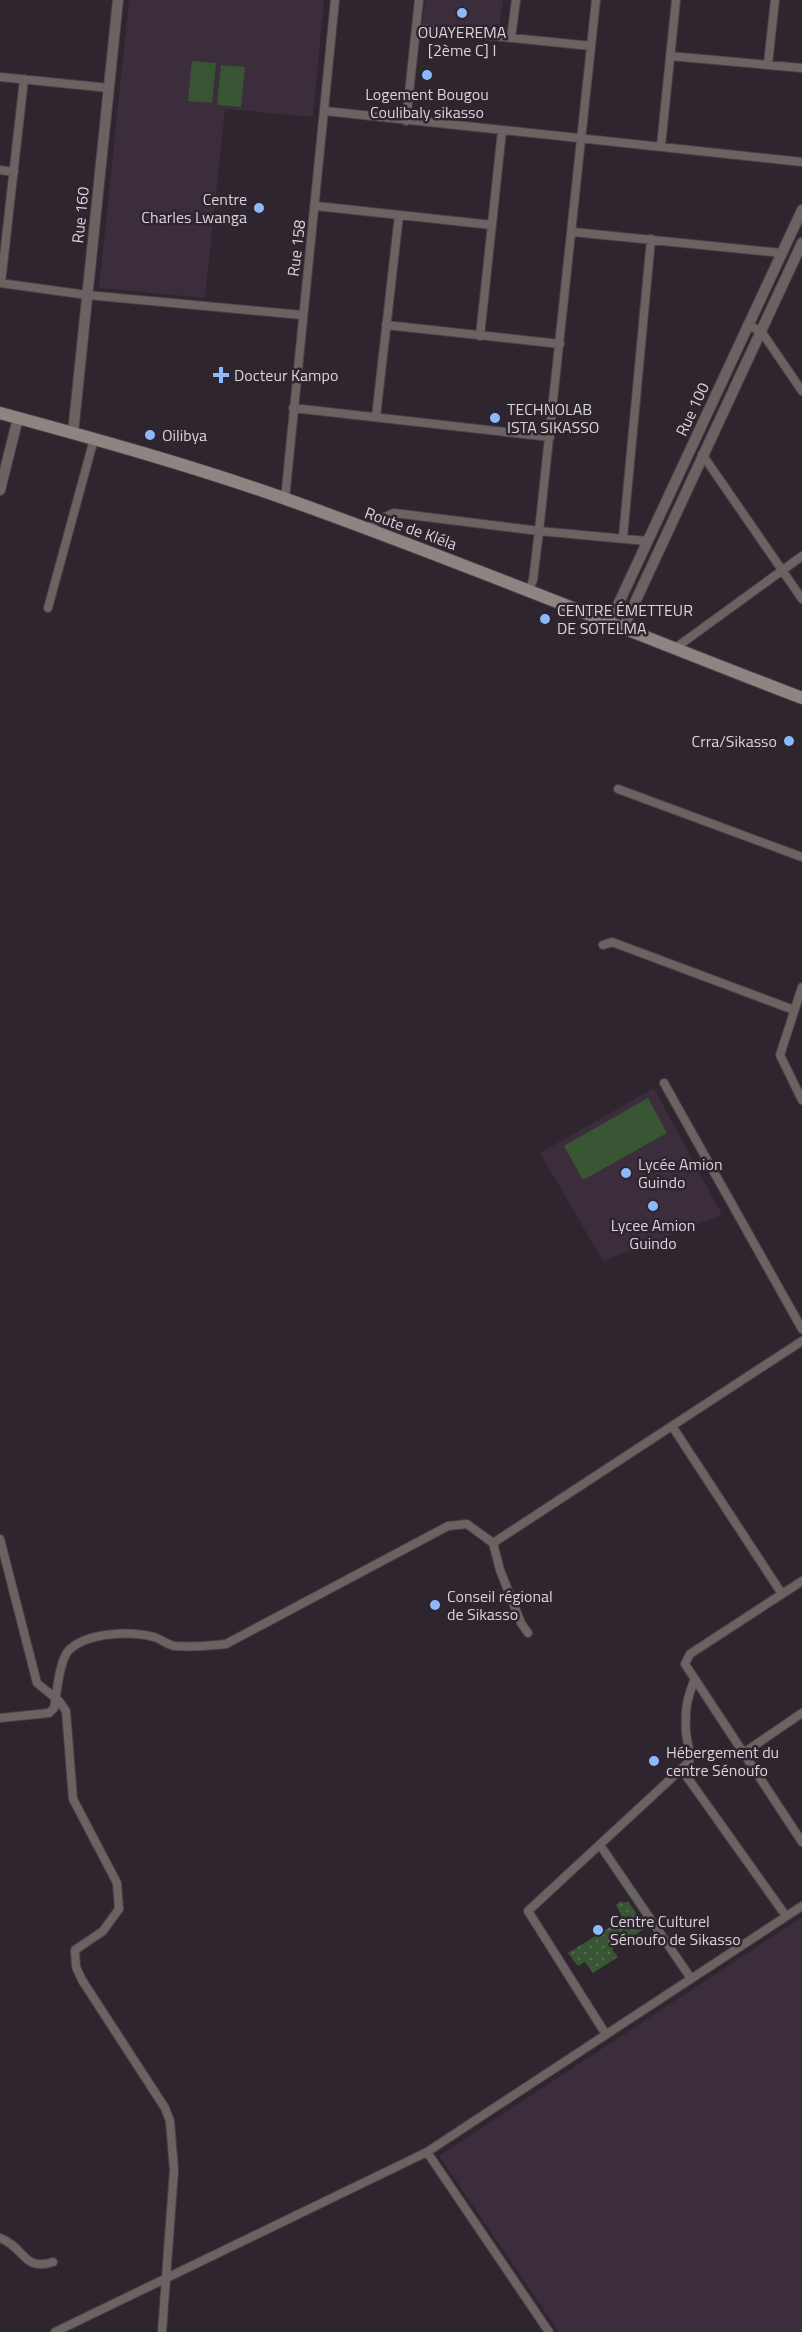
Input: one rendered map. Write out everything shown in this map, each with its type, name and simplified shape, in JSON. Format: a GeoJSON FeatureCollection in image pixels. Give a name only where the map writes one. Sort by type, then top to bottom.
{"type":"FeatureCollection","features":[{"type":"Feature","properties":{"kind":"main road","name":"Route de Kléla"},"geometry":{"type":"LineString","coordinates":[[0,413],[94,439],[285,499],[529,590],[802,698]]}},
{"type":"Feature","properties":{"kind":"street","name":"Rue 160"},"geometry":{"type":"LineString","coordinates":[[73,433],[118,0]]}},
{"type":"Feature","properties":{"kind":"street","name":"Rue 158"},"geometry":{"type":"LineString","coordinates":[[285,499],[335,0]]}},
{"type":"Feature","properties":{"kind":"street"},"geometry":{"type":"LineString","coordinates":[[406,121],[419,0]]}},
{"type":"Feature","properties":{"kind":"street"},"geometry":{"type":"LineString","coordinates":[[511,38],[516,0]]}},
{"type":"Feature","properties":{"kind":"street"},"geometry":{"type":"LineString","coordinates":[[529,590],[533,580],[550,437],[596,0]]}},
{"type":"Feature","properties":{"kind":"street"},"geometry":{"type":"LineString","coordinates":[[661,146],[676,0]]}},
{"type":"Feature","properties":{"kind":"street"},"geometry":{"type":"LineString","coordinates":[[768,64],[775,0]]}},
{"type":"Feature","properties":{"kind":"street"},"geometry":{"type":"LineString","coordinates":[[416,28],[591,46]]}},
{"type":"Feature","properties":{"kind":"street"},"geometry":{"type":"LineString","coordinates":[[670,56],[802,68]]}},
{"type":"Feature","properties":{"kind":"street"},"geometry":{"type":"LineString","coordinates":[[0,77],[109,88]]}},
{"type":"Feature","properties":{"kind":"street"},"geometry":{"type":"LineString","coordinates":[[24,80],[0,283],[302,315]]}},
{"type":"Feature","properties":{"kind":"street"},"geometry":{"type":"LineString","coordinates":[[325,111],[802,162]]}},
{"type":"Feature","properties":{"kind":"street"},"geometry":{"type":"LineString","coordinates":[[480,336],[502,131]]}},
{"type":"Feature","properties":{"kind":"street"},"geometry":{"type":"LineString","coordinates":[[0,170],[14,172]]}},
{"type":"Feature","properties":{"kind":"street"},"geometry":{"type":"LineString","coordinates":[[316,206],[492,225]]}},
{"type":"Feature","properties":{"kind":"street","name":"Rue 100"},"geometry":{"type":"LineString","coordinates":[[610,622],[802,210]]}},
{"type":"Feature","properties":{"kind":"street"},"geometry":{"type":"LineString","coordinates":[[376,417],[399,215]]}},
{"type":"Feature","properties":{"kind":"street"},"geometry":{"type":"LineString","coordinates":[[573,232],[782,253]]}},
{"type":"Feature","properties":{"kind":"street"},"geometry":{"type":"LineString","coordinates":[[623,537],[651,239]]}},
{"type":"Feature","properties":{"kind":"street"},"geometry":{"type":"LineString","coordinates":[[622,628],[802,243]]}},
{"type":"Feature","properties":{"kind":"street"},"geometry":{"type":"LineString","coordinates":[[747,325],[760,330],[802,391]]}},
{"type":"Feature","properties":{"kind":"street"},"geometry":{"type":"LineString","coordinates":[[386,326],[560,344]]}},
{"type":"Feature","properties":{"kind":"street"},"geometry":{"type":"LineString","coordinates":[[293,408],[550,437]]}},
{"type":"Feature","properties":{"kind":"street"},"geometry":{"type":"LineString","coordinates":[[0,490],[18,418]]}},
{"type":"Feature","properties":{"kind":"street"},"geometry":{"type":"LineString","coordinates":[[48,608],[94,439]]}},
{"type":"Feature","properties":{"kind":"street"},"geometry":{"type":"LineString","coordinates":[[702,454],[802,599]]}},
{"type":"Feature","properties":{"kind":"street"},"geometry":{"type":"LineString","coordinates":[[366,530],[378,520],[394,513],[539,531],[647,541]]}},
{"type":"Feature","properties":{"kind":"street"},"geometry":{"type":"LineString","coordinates":[[674,649],[802,556]]}},
{"type":"Feature","properties":{"kind":"street"},"geometry":{"type":"LineString","coordinates":[[618,789],[802,857]]}},
{"type":"Feature","properties":{"kind":"street"},"geometry":{"type":"LineString","coordinates":[[603,945],[612,942],[794,1010]]}},
{"type":"Feature","properties":{"kind":"street"},"geometry":{"type":"LineString","coordinates":[[802,987],[780,1055],[802,1100]]}},
{"type":"Feature","properties":{"kind":"street"},"geometry":{"type":"LineString","coordinates":[[664,1083],[802,1329]]}},
{"type":"Feature","properties":{"kind":"street"},"geometry":{"type":"LineString","coordinates":[[493,1543],[802,1341]]}},
{"type":"Feature","properties":{"kind":"street"},"geometry":{"type":"LineString","coordinates":[[672,1426],[782,1594]]}},
{"type":"Feature","properties":{"kind":"street"},"geometry":{"type":"LineString","coordinates":[[0,1718],[48,1713],[54,1708],[60,1671],[68,1651],[84,1641],[114,1633],[154,1637],[171,1645],[200,1647],[226,1644],[448,1526],[467,1524],[493,1543],[500,1570],[521,1623],[528,1633]]}},
{"type":"Feature","properties":{"kind":"street"},"geometry":{"type":"LineString","coordinates":[[0,1539],[37,1683],[66,1711],[73,1799],[117,1883],[119,1909],[102,1931],[75,1950],[76,1967],[82,1980],[165,2108],[170,2121],[174,2170],[162,2332]]}},
{"type":"Feature","properties":{"kind":"street"},"geometry":{"type":"LineString","coordinates":[[802,1581],[690,1654],[685,1664],[694,1681],[802,1842]]}},
{"type":"Feature","properties":{"kind":"street"},"geometry":{"type":"LineString","coordinates":[[605,2033],[528,1911],[689,1762],[691,1753],[687,1736],[686,1703],[694,1681]]}},
{"type":"Feature","properties":{"kind":"street"},"geometry":{"type":"LineString","coordinates":[[742,1754],[802,1713]]}},
{"type":"Feature","properties":{"kind":"street"},"geometry":{"type":"LineString","coordinates":[[682,1770],[786,1916]]}},
{"type":"Feature","properties":{"kind":"street"},"geometry":{"type":"LineString","coordinates":[[600,1845],[690,1977]]}},
{"type":"Feature","properties":{"kind":"street"},"geometry":{"type":"LineString","coordinates":[[55,2332],[427,2152],[690,1977],[802,1906]]}},
{"type":"Feature","properties":{"kind":"street"},"geometry":{"type":"LineString","coordinates":[[427,2152],[549,2332]]}},
{"type":"Feature","properties":{"kind":"street"},"geometry":{"type":"LineString","coordinates":[[0,2238],[8,2241],[34,2265],[53,2262]]}},
{"type":"Feature","properties":{"kind":"shaded area"},"geometry":{"type":"Polygon","coordinates":[[[129,0],[324,0],[313,117],[225,109],[205,298],[99,288],[129,0]]]}},
{"type":"Feature","properties":{"kind":"shaded area","name":"OUAYEREMA [2ème C] I"},"geometry":{"type":"Polygon","coordinates":[[[425,0],[503,0],[499,32],[422,26],[425,0]]]}},
{"type":"Feature","properties":{"kind":"shaded area","name":"Lycée Amion Guindo"},"geometry":{"type":"Polygon","coordinates":[[[654,1088],[722,1215],[603,1261],[540,1153],[654,1088]]]}},
{"type":"Feature","properties":{"kind":"shaded area"},"geometry":{"type":"Polygon","coordinates":[[[802,1917],[802,2332],[559,2332],[439,2156],[802,1917]]]}},
{"type":"Feature","properties":{"kind":"green space"},"geometry":{"type":"Polygon","coordinates":[[[192,61],[216,63],[212,103],[188,101],[192,61]]]}},
{"type":"Feature","properties":{"kind":"green space"},"geometry":{"type":"Polygon","coordinates":[[[221,65],[245,67],[241,107],[217,105],[221,65]]]}},
{"type":"Feature","properties":{"kind":"green space"},"geometry":{"type":"Polygon","coordinates":[[[648,1098],[667,1133],[583,1180],[564,1146],[648,1098]]]}},
{"type":"Feature","properties":{"kind":"green space"},"geometry":{"type":"Polygon","coordinates":[[[621,1901],[623,1903],[628,1901],[646,1928],[612,1949],[618,1957],[593,1973],[585,1962],[578,1966],[568,1953],[623,1919],[616,1905],[621,1901]]]}},
{"type":"Feature","properties":{"kind":"place","name":"OUAYEREMA [2ème C] I"},"geometry":{"type":"Point","coordinates":[462,13]}},
{"type":"Feature","properties":{"kind":"place","name":"Logement Bougou Coulibaly sikasso"},"geometry":{"type":"Point","coordinates":[427,75]}},
{"type":"Feature","properties":{"kind":"place","name":"Centre Charles Lwanga"},"geometry":{"type":"Point","coordinates":[259,208]}},
{"type":"Feature","properties":{"kind":"place","name":"Docteur Kampo"},"geometry":{"type":"Point","coordinates":[221,375]}},
{"type":"Feature","properties":{"kind":"place","name":"TECHNOLAB ISTA SIKASSO"},"geometry":{"type":"Point","coordinates":[495,418]}},
{"type":"Feature","properties":{"kind":"place","name":"Oilibya"},"geometry":{"type":"Point","coordinates":[150,435]}},
{"type":"Feature","properties":{"kind":"place","name":"CENTRE ÉMETTEUR DE SOTELMA"},"geometry":{"type":"Point","coordinates":[545,619]}},
{"type":"Feature","properties":{"kind":"place","name":"Crra/Sikasso"},"geometry":{"type":"Point","coordinates":[789,741]}},
{"type":"Feature","properties":{"kind":"place","name":"Lycée Amion Guindo"},"geometry":{"type":"Point","coordinates":[626,1173]}},
{"type":"Feature","properties":{"kind":"place","name":"Lycee Amion Guindo"},"geometry":{"type":"Point","coordinates":[653,1206]}},
{"type":"Feature","properties":{"kind":"place","name":"Conseil régional de Sikasso"},"geometry":{"type":"Point","coordinates":[435,1605]}},
{"type":"Feature","properties":{"kind":"place","name":"Hébergement du centre Sénoufo"},"geometry":{"type":"Point","coordinates":[654,1761]}},
{"type":"Feature","properties":{"kind":"place","name":"Centre Culturel Sénoufo de Sikasso"},"geometry":{"type":"Point","coordinates":[598,1930]}}]}
